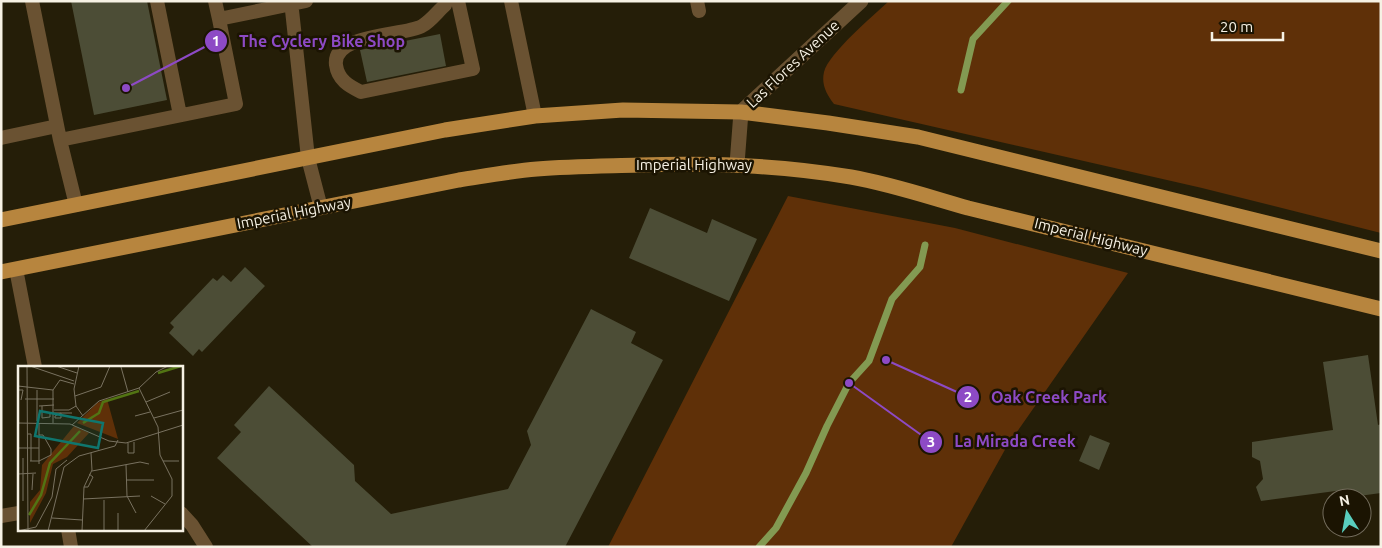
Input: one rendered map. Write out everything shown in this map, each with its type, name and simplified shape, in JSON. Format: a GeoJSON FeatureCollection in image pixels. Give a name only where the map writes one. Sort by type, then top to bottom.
{"type":"FeatureCollection","features":[{"type":"Feature","properties":{"kind":"main road"},"geometry":{"type":"LineString","coordinates":[[1,220],[445,130],[535,116],[623,110],[741,112],[828,123],[918,138],[1381,250]]}},
{"type":"Feature","properties":{"kind":"main road","name":"Imperial Highway"},"geometry":{"type":"LineString","coordinates":[[9,270],[458,180],[539,169],[737,164],[773,166],[851,177],[968,208],[1381,309]]}},
{"type":"Feature","properties":{"kind":"street","name":"Las Flores Avenue"},"geometry":{"type":"LineString","coordinates":[[737,164],[741,112],[860,1]]}},
{"type":"Feature","properties":{"kind":"lane"},"geometry":{"type":"LineString","coordinates":[[32,1],[76,205]]}},
{"type":"Feature","properties":{"kind":"lane"},"geometry":{"type":"LineString","coordinates":[[157,1],[180,115]]}},
{"type":"Feature","properties":{"kind":"lane"},"geometry":{"type":"LineString","coordinates":[[1,138],[59,133],[180,115],[236,104],[215,1]]}},
{"type":"Feature","properties":{"kind":"lane"},"geometry":{"type":"LineString","coordinates":[[219,19],[306,1]]}},
{"type":"Feature","properties":{"kind":"lane"},"geometry":{"type":"LineString","coordinates":[[446,1],[445,5],[422,26],[354,41],[341,51],[336,62],[338,74],[348,85],[361,92],[473,69],[458,1]]}},
{"type":"Feature","properties":{"kind":"lane"},"geometry":{"type":"LineString","coordinates":[[511,1],[535,116]]}},
{"type":"Feature","properties":{"kind":"lane"},"geometry":{"type":"LineString","coordinates":[[292,3],[308,158],[321,208]]}},
{"type":"Feature","properties":{"kind":"lane"},"geometry":{"type":"LineString","coordinates":[[9,270],[35,366]]}},
{"type":"Feature","properties":{"kind":"lane"},"geometry":{"type":"LineString","coordinates":[[1,516],[18,512]]}},
{"type":"Feature","properties":{"kind":"lane"},"geometry":{"type":"LineString","coordinates":[[182,514],[192,525],[206,547]]}},
{"type":"Feature","properties":{"kind":"lane"},"geometry":{"type":"LineString","coordinates":[[68,530],[71,547]]}},
{"type":"Feature","properties":{"kind":"shaded area"},"geometry":{"type":"Polygon","coordinates":[[[889,1],[1381,1],[1381,233],[1202,188],[834,104],[827,93],[823,81],[824,72],[828,64],[852,35],[889,1]]]}},
{"type":"Feature","properties":{"kind":"shaded area"},"geometry":{"type":"Polygon","coordinates":[[[788,196],[955,228],[1128,273],[1007,446],[951,547],[608,547],[788,196]]]}},
{"type":"Feature","properties":{"kind":"building"},"geometry":{"type":"Polygon","coordinates":[[[71,1],[147,1],[167,100],[94,115],[71,1]]]}},
{"type":"Feature","properties":{"kind":"building"},"geometry":{"type":"Polygon","coordinates":[[[440,34],[446,66],[367,82],[360,50],[440,34]]]}},
{"type":"Feature","properties":{"kind":"building"},"geometry":{"type":"Polygon","coordinates":[[[650,208],[707,233],[712,219],[757,239],[729,301],[629,258],[650,208]]]}},
{"type":"Feature","properties":{"kind":"building"},"geometry":{"type":"Polygon","coordinates":[[[245,267],[265,286],[202,352],[199,349],[193,356],[169,333],[174,327],[170,323],[213,278],[217,281],[223,275],[231,282],[245,267]]]}},
{"type":"Feature","properties":{"kind":"building"},"geometry":{"type":"Polygon","coordinates":[[[591,309],[636,332],[631,343],[663,360],[565,547],[313,547],[217,458],[241,432],[234,425],[269,386],[354,465],[355,481],[391,514],[508,489],[531,445],[527,431],[591,309]]]}},
{"type":"Feature","properties":{"kind":"building"},"geometry":{"type":"Polygon","coordinates":[[[1368,355],[1378,425],[1381,424],[1381,493],[1372,494],[1372,488],[1322,488],[1322,493],[1261,501],[1256,487],[1263,479],[1260,461],[1252,457],[1252,442],[1333,430],[1323,362],[1368,355]]]}},
{"type":"Feature","properties":{"kind":"building"},"geometry":{"type":"Polygon","coordinates":[[[1090,435],[1110,443],[1099,470],[1079,461],[1090,435]]]}},
{"type":"Feature","properties":{"kind":"waterway"},"geometry":{"type":"LineString","coordinates":[[961,90],[973,39],[1008,1]]}},
{"type":"Feature","properties":{"kind":"waterway"},"geometry":{"type":"LineString","coordinates":[[759,547],[776,528],[806,473],[849,383],[869,361],[892,299],[920,267],[925,245]]}},
{"type":"Feature","properties":{"kind":"place","name":"The Cyclery Bike Shop"},"geometry":{"type":"Point","coordinates":[126,88]}},
{"type":"Feature","properties":{"kind":"place","name":"Oak Creek Park"},"geometry":{"type":"Point","coordinates":[886,360]}},
{"type":"Feature","properties":{"kind":"place","name":"La Mirada Creek"},"geometry":{"type":"Point","coordinates":[849,383]}}]}
